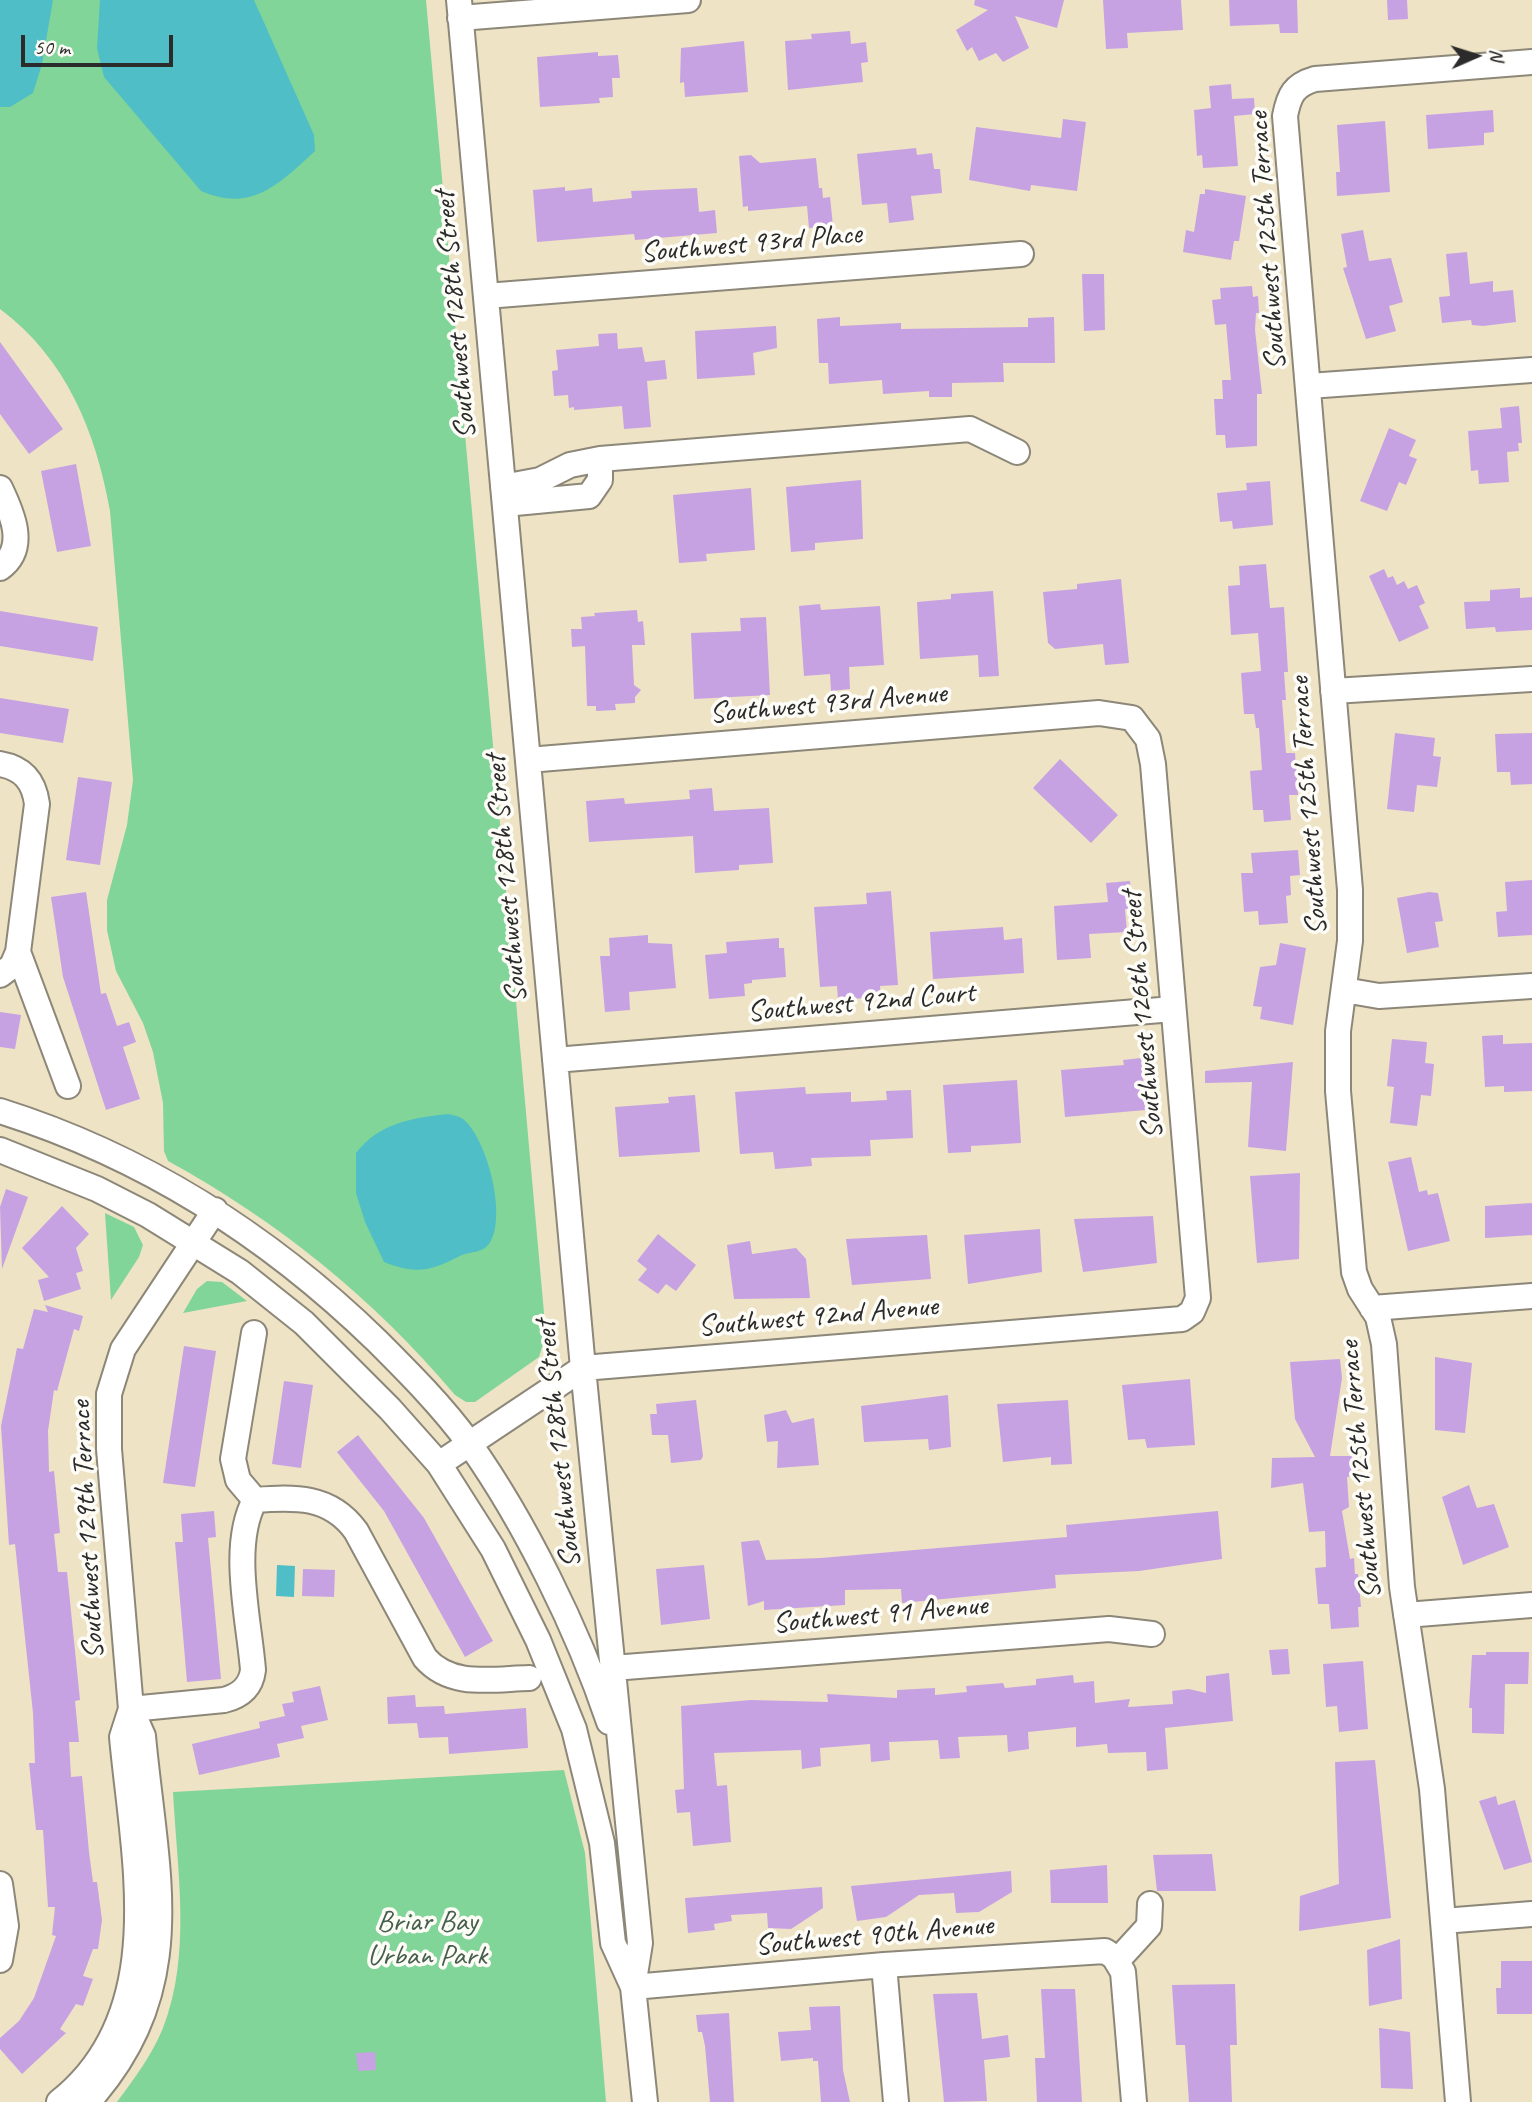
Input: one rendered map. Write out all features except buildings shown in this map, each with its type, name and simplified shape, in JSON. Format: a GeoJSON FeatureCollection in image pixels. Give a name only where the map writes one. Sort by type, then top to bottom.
{"type":"FeatureCollection","features":[{"type":"Feature","properties":{"kind":"street"},"geometry":{"type":"LineString","coordinates":[[460,9],[688,0]]}},
{"type":"Feature","properties":{"kind":"street","name":"Southwest 128th Street"},"geometry":{"type":"LineString","coordinates":[[460,9],[583,1368],[640,1943],[633,1987],[645,2102]]}},
{"type":"Feature","properties":{"kind":"street","name":"Southwest 125th Terrace"},"geometry":{"type":"LineString","coordinates":[[1458,2102],[1428,1755],[1406,1615],[1384,1344],[1372,1308],[1360,1289],[1354,1272],[1342,1136],[1336,1057],[1350,941],[1350,890],[1285,116],[1291,93],[1297,86],[1322,78],[1532,62]]}},
{"type":"Feature","properties":{"kind":"street","name":"Southwest 93rd Place"},"geometry":{"type":"LineString","coordinates":[[486,296],[1021,254]]}},
{"type":"Feature","properties":{"kind":"street"},"geometry":{"type":"LineString","coordinates":[[1308,386],[1532,370]]}},
{"type":"Feature","properties":{"kind":"street"},"geometry":{"type":"LineString","coordinates":[[504,496],[570,465],[600,458],[970,429],[1017,452]]}},
{"type":"Feature","properties":{"kind":"street"},"geometry":{"type":"LineString","coordinates":[[504,496],[589,496],[600,480],[600,458]]}},
{"type":"Feature","properties":{"kind":"street"},"geometry":{"type":"LineString","coordinates":[[0,488],[16,539],[15,551],[0,568]]}},
{"type":"Feature","properties":{"kind":"street"},"geometry":{"type":"LineString","coordinates":[[1333,691],[1532,679]]}},
{"type":"Feature","properties":{"kind":"street","name":"Southwest 93rd Avenue"},"geometry":{"type":"LineString","coordinates":[[528,760],[1099,713],[1132,718]]}},
{"type":"Feature","properties":{"kind":"street","name":"Southwest 126th Street"},"geometry":{"type":"LineString","coordinates":[[1132,718],[1148,739],[1153,764],[1198,1292],[1192,1312]]}},
{"type":"Feature","properties":{"kind":"street"},"geometry":{"type":"LineString","coordinates":[[0,764],[20,770],[31,780],[37,803],[18,953],[12,966],[0,975]]}},
{"type":"Feature","properties":{"kind":"street"},"geometry":{"type":"LineString","coordinates":[[18,953],[68,1086]]}},
{"type":"Feature","properties":{"kind":"street"},"geometry":{"type":"LineString","coordinates":[[1344,990],[1379,996],[1532,986]]}},
{"type":"Feature","properties":{"kind":"street","name":"Southwest 92nd Court"},"geometry":{"type":"LineString","coordinates":[[555,1060],[1173,1009]]}},
{"type":"Feature","properties":{"kind":"street"},"geometry":{"type":"LineString","coordinates":[[0,1111],[117,1157],[215,1210],[265,1243],[334,1299],[415,1378],[469,1444]]}},
{"type":"Feature","properties":{"kind":"street"},"geometry":{"type":"LineString","coordinates":[[0,1150],[97,1189],[193,1240],[304,1323],[390,1409],[439,1464]]}},
{"type":"Feature","properties":{"kind":"street","name":"Southwest 129th Terrace"},"geometry":{"type":"LineString","coordinates":[[88,2102],[118,2064],[139,2028],[151,1993],[158,1955],[158,1904],[143,1736],[131,1709],[109,1449],[109,1394],[123,1349],[215,1210]]}},
{"type":"Feature","properties":{"kind":"street"},"geometry":{"type":"LineString","coordinates":[[1372,1308],[1532,1296]]}},
{"type":"Feature","properties":{"kind":"street","name":"Southwest 92nd Avenue"},"geometry":{"type":"LineString","coordinates":[[439,1464],[583,1368],[1182,1319],[1192,1312]]}},
{"type":"Feature","properties":{"kind":"street"},"geometry":{"type":"LineString","coordinates":[[254,1333],[233,1460],[239,1480],[255,1500]]}},
{"type":"Feature","properties":{"kind":"street","name":"Southwest 128th Street"},"geometry":{"type":"LineString","coordinates":[[469,1444],[541,1565],[576,1639],[620,1752]]}},
{"type":"Feature","properties":{"kind":"street","name":"Southwest 128th Street"},"geometry":{"type":"LineString","coordinates":[[439,1464],[493,1549],[538,1640],[574,1729],[602,1843],[614,1943],[633,1987]]}},
{"type":"Feature","properties":{"kind":"street"},"geometry":{"type":"LineString","coordinates":[[255,1500],[305,1498],[330,1506],[345,1518],[356,1531],[420,1650],[437,1671],[460,1679],[529,1678]]}},
{"type":"Feature","properties":{"kind":"street"},"geometry":{"type":"LineString","coordinates":[[131,1709],[224,1700],[237,1695],[251,1681],[253,1670],[242,1540],[247,1515],[255,1500]]}},
{"type":"Feature","properties":{"kind":"street"},"geometry":{"type":"LineString","coordinates":[[1406,1615],[1532,1605]]}},
{"type":"Feature","properties":{"kind":"street","name":"Southwest 91 Avenue"},"geometry":{"type":"LineString","coordinates":[[613,1668],[1109,1629],[1152,1634]]}},
{"type":"Feature","properties":{"kind":"street","name":"Southwest 129th Terrace"},"geometry":{"type":"LineString","coordinates":[[59,2102],[100,2056],[121,2017],[135,1970],[138,1922],[122,1737],[131,1709]]}},
{"type":"Feature","properties":{"kind":"street"},"geometry":{"type":"LineString","coordinates":[[0,1884],[6,1926],[0,1960]]}},
{"type":"Feature","properties":{"kind":"street"},"geometry":{"type":"LineString","coordinates":[[1134,2102],[1123,1972],[1117,1961],[1149,1926],[1150,1904]]}},
{"type":"Feature","properties":{"kind":"street"},"geometry":{"type":"LineString","coordinates":[[1443,1921],[1532,1914]]}},
{"type":"Feature","properties":{"kind":"street","name":"Southwest 90th Avenue"},"geometry":{"type":"LineString","coordinates":[[633,1987],[884,1965],[1100,1951],[1111,1954],[1117,1961]]}},
{"type":"Feature","properties":{"kind":"street"},"geometry":{"type":"LineString","coordinates":[[884,1965],[896,2102]]}},
{"type":"Feature","properties":{"kind":"green space"},"geometry":{"type":"Polygon","coordinates":[[[0,0],[426,0],[546,1335],[539,1357],[475,1402],[466,1402],[455,1395],[391,1326],[322,1264],[248,1210],[168,1161],[164,1151],[163,1103],[153,1052],[143,1023],[116,971],[107,930],[107,900],[127,825],[133,780],[110,511],[96,453],[74,399],[43,350],[0,309],[0,0]]]}},
{"type":"Feature","properties":{"kind":"green space"},"geometry":{"type":"Polygon","coordinates":[[[105,1213],[134,1227],[143,1245],[139,1257],[111,1300],[105,1213]]]}},
{"type":"Feature","properties":{"kind":"green space"},"geometry":{"type":"Polygon","coordinates":[[[207,1281],[222,1282],[247,1301],[183,1313],[197,1289],[207,1281]]]}},
{"type":"Feature","properties":{"kind":"green space","name":"Briar Bay Urban Park"},"geometry":{"type":"Polygon","coordinates":[[[564,1770],[585,1853],[606,2102],[117,2102],[159,2038],[172,2000],[180,1941],[173,1792],[564,1770]]]}},
{"type":"Feature","properties":{"kind":"water"},"geometry":{"type":"Polygon","coordinates":[[[0,0],[53,0],[42,64],[33,93],[10,107],[0,107],[0,0]]]}},
{"type":"Feature","properties":{"kind":"water"},"geometry":{"type":"Polygon","coordinates":[[[100,0],[254,0],[314,135],[315,151],[277,184],[250,197],[235,199],[201,191],[104,77],[97,48],[100,0]]]}},
{"type":"Feature","properties":{"kind":"water"},"geometry":{"type":"Polygon","coordinates":[[[448,1114],[461,1118],[472,1129],[487,1160],[496,1216],[489,1244],[423,1270],[406,1269],[384,1262],[365,1222],[356,1193],[356,1153],[375,1135],[397,1124],[448,1114]]]}},
{"type":"Feature","properties":{"kind":"water"},"geometry":{"type":"Polygon","coordinates":[[[277,1565],[295,1566],[294,1597],[276,1596],[277,1565]]]}}]}
